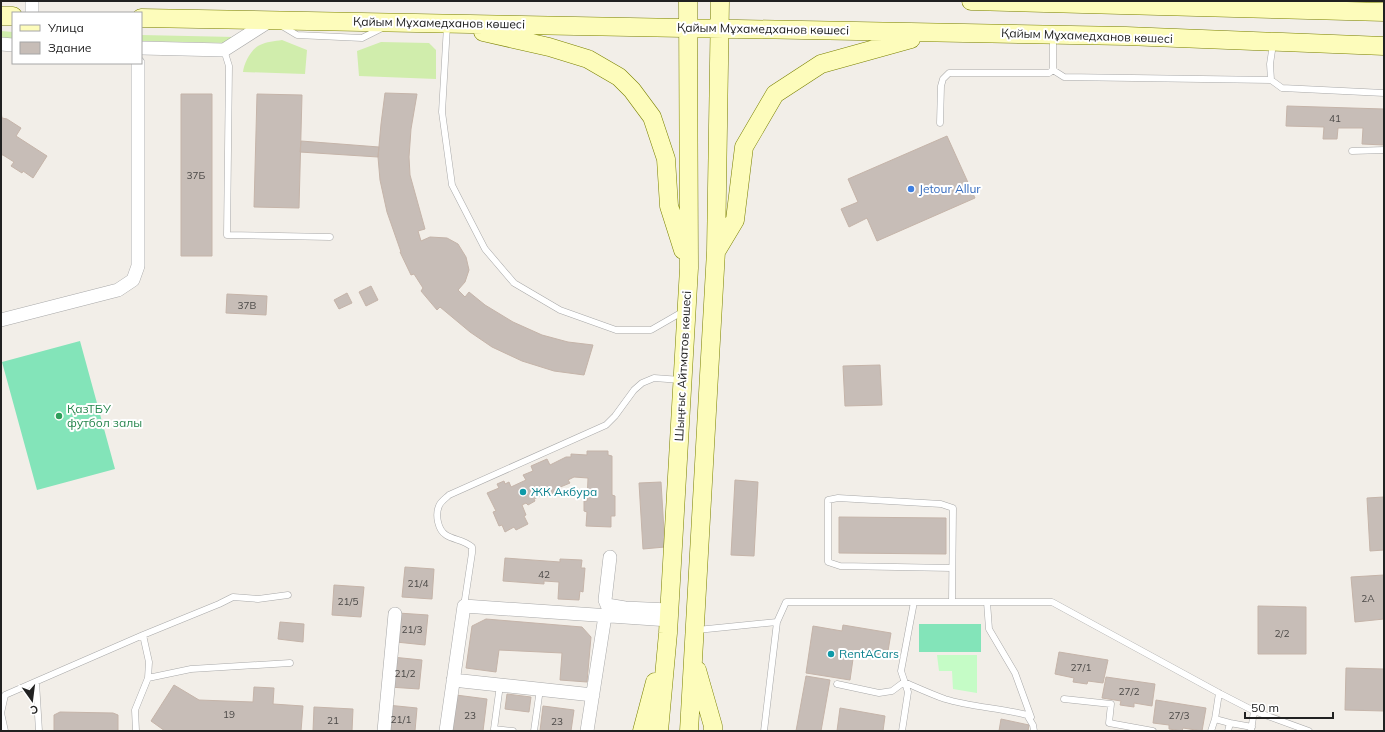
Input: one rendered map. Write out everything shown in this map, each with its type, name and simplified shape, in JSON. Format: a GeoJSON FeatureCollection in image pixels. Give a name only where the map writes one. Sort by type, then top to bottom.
{"type":"FeatureCollection","features":[{"type":"Feature","properties":{"kind":"main road","name":"Шыңғыс Айтматов көшесі"},"geometry":{"type":"LineString","coordinates":[[659,731],[669,621],[688,268],[688,1]]}},
{"type":"Feature","properties":{"kind":"main road"},"geometry":{"type":"LineString","coordinates":[[689,731],[716,251],[720,1]]}},
{"type":"Feature","properties":{"kind":"main road"},"geometry":{"type":"LineString","coordinates":[[971,1],[1232,5],[1384,12]]}},
{"type":"Feature","properties":{"kind":"main road"},"geometry":{"type":"LineString","coordinates":[[1,16],[12,16]]}},
{"type":"Feature","properties":{"kind":"main road","name":"Қайым Мұхамедханов көшесі"},"geometry":{"type":"LineString","coordinates":[[142,18],[1126,36],[1273,43],[1384,46]]}},
{"type":"Feature","properties":{"kind":"main road"},"geometry":{"type":"LineString","coordinates":[[447,23],[588,59],[620,77],[632,90],[652,117],[666,160],[669,206],[688,268]]}},
{"type":"Feature","properties":{"kind":"main road"},"geometry":{"type":"LineString","coordinates":[[716,251],[735,220],[744,147],[775,94],[821,64],[890,44],[936,33]]}},
{"type":"Feature","properties":{"kind":"main road"},"geometry":{"type":"LineString","coordinates":[[642,731],[669,621]]}},
{"type":"Feature","properties":{"kind":"main road"},"geometry":{"type":"LineString","coordinates":[[694,658],[713,726],[713,731]]}},
{"type":"Feature","properties":{"kind":"street"},"geometry":{"type":"LineString","coordinates":[[32,1],[32,12]]}},
{"type":"Feature","properties":{"kind":"street"},"geometry":{"type":"LineString","coordinates":[[142,48],[224,50],[271,20]]}},
{"type":"Feature","properties":{"kind":"street"},"geometry":{"type":"LineString","coordinates":[[1,44],[12,45]]}},
{"type":"Feature","properties":{"kind":"street"},"geometry":{"type":"LineString","coordinates":[[1,320],[118,290],[133,280],[138,266],[138,64]]}},
{"type":"Feature","properties":{"kind":"street"},"geometry":{"type":"LineString","coordinates":[[610,558],[605,600],[607,606],[625,608],[669,621]]}},
{"type":"Feature","properties":{"kind":"street"},"geometry":{"type":"LineString","coordinates":[[446,731],[464,606],[669,621]]}},
{"type":"Feature","properties":{"kind":"street"},"geometry":{"type":"LineString","coordinates":[[384,731],[395,614]]}},
{"type":"Feature","properties":{"kind":"street"},"geometry":{"type":"LineString","coordinates":[[587,731],[605,616]]}},
{"type":"Feature","properties":{"kind":"street"},"geometry":{"type":"LineString","coordinates":[[453,680],[593,695]]}},
{"type":"Feature","properties":{"kind":"lane"},"geometry":{"type":"LineString","coordinates":[[447,23],[442,112],[452,185],[485,249],[514,284],[560,310],[616,330],[651,330],[686,310]]}},
{"type":"Feature","properties":{"kind":"lane"},"geometry":{"type":"LineString","coordinates":[[940,123],[941,86],[943,79],[949,73],[1049,74],[1053,70],[1053,35]]}},
{"type":"Feature","properties":{"kind":"lane"},"geometry":{"type":"LineString","coordinates":[[1271,80],[1270,64],[1273,43]]}},
{"type":"Feature","properties":{"kind":"lane"},"geometry":{"type":"LineString","coordinates":[[224,50],[229,66],[227,235],[330,237]]}},
{"type":"Feature","properties":{"kind":"lane"},"geometry":{"type":"LineString","coordinates":[[1053,70],[1064,77],[1271,80],[1282,88],[1384,93]]}},
{"type":"Feature","properties":{"kind":"lane"},"geometry":{"type":"LineString","coordinates":[[1352,151],[1384,150]]}},
{"type":"Feature","properties":{"kind":"lane"},"geometry":{"type":"LineString","coordinates":[[464,606],[472,547],[468,543],[445,534],[438,524],[437,512],[439,505],[450,495],[606,425],[615,416],[634,390],[642,384],[654,378],[682,380]]}},
{"type":"Feature","properties":{"kind":"lane"},"geometry":{"type":"LineString","coordinates":[[952,568],[840,566],[828,562],[828,500],[838,498],[941,504],[953,508],[952,602]]}},
{"type":"Feature","properties":{"kind":"lane"},"geometry":{"type":"LineString","coordinates":[[5,731],[1,713],[5,695],[233,597],[258,599],[288,595]]}},
{"type":"Feature","properties":{"kind":"lane"},"geometry":{"type":"LineString","coordinates":[[764,731],[777,622],[786,602],[1052,602],[1218,693],[1254,711],[1309,731]]}},
{"type":"Feature","properties":{"kind":"lane"},"geometry":{"type":"LineString","coordinates":[[902,731],[908,692],[901,672],[914,602]]}},
{"type":"Feature","properties":{"kind":"lane"},"geometry":{"type":"LineString","coordinates":[[987,602],[989,629],[1015,673],[1034,728]]}},
{"type":"Feature","properties":{"kind":"lane"},"geometry":{"type":"LineString","coordinates":[[695,630],[777,622]]}},
{"type":"Feature","properties":{"kind":"lane"},"geometry":{"type":"LineString","coordinates":[[136,731],[135,710],[148,678],[149,662],[143,635]]}},
{"type":"Feature","properties":{"kind":"lane"},"geometry":{"type":"LineString","coordinates":[[148,678],[191,669],[290,663]]}},
{"type":"Feature","properties":{"kind":"lane"},"geometry":{"type":"LineString","coordinates":[[36,682],[39,731]]}},
{"type":"Feature","properties":{"kind":"lane"},"geometry":{"type":"LineString","coordinates":[[904,682],[944,698],[970,705],[1027,715],[1034,728]]}},
{"type":"Feature","properties":{"kind":"lane"},"geometry":{"type":"LineString","coordinates":[[837,684],[879,693],[892,691],[904,682]]}},
{"type":"Feature","properties":{"kind":"lane"},"geometry":{"type":"LineString","coordinates":[[500,685],[494,729],[513,731]]}},
{"type":"Feature","properties":{"kind":"lane"},"geometry":{"type":"LineString","coordinates":[[534,731],[540,689]]}},
{"type":"Feature","properties":{"kind":"lane"},"geometry":{"type":"LineString","coordinates":[[1211,731],[1215,719],[1218,693]]}},
{"type":"Feature","properties":{"kind":"lane"},"geometry":{"type":"LineString","coordinates":[[1064,699],[1111,704],[1109,723],[1153,731]]}},
{"type":"Feature","properties":{"kind":"lane"},"geometry":{"type":"LineString","coordinates":[[1215,719],[1252,729],[1254,711]]}},
{"type":"Feature","properties":{"kind":"lane"},"geometry":{"type":"LineString","coordinates":[[1228,731],[1230,723]]}},
{"type":"Feature","properties":{"kind":"green space"},"geometry":{"type":"Polygon","coordinates":[[[1,31],[12,32],[12,38],[1,38],[1,31]]]}},
{"type":"Feature","properties":{"kind":"green space"},"geometry":{"type":"Polygon","coordinates":[[[142,35],[235,37],[227,43],[142,41],[142,35]]]}},
{"type":"Feature","properties":{"kind":"green space"},"geometry":{"type":"Polygon","coordinates":[[[282,40],[307,50],[305,74],[243,72],[248,57],[257,47],[265,43],[282,40]]]}},
{"type":"Feature","properties":{"kind":"green space"},"geometry":{"type":"Polygon","coordinates":[[[381,42],[429,43],[436,50],[436,79],[359,76],[357,51],[381,42]]]}},
{"type":"Feature","properties":{"kind":"green space","name":"ҚазТБУ футбол залы"},"geometry":{"type":"Polygon","coordinates":[[[80,341],[115,469],[37,490],[2,362],[80,341]]]}},
{"type":"Feature","properties":{"kind":"green space"},"geometry":{"type":"Polygon","coordinates":[[[919,624],[981,624],[981,652],[919,652],[919,624]]]}},
{"type":"Feature","properties":{"kind":"green space"},"geometry":{"type":"Polygon","coordinates":[[[937,655],[977,655],[977,693],[953,689],[952,671],[939,671],[937,655]]]}},
{"type":"Feature","properties":{"kind":"building"},"geometry":{"type":"Polygon","coordinates":[[[385,93],[417,94],[411,129],[409,157],[410,175],[425,229],[418,231],[421,241],[430,237],[447,238],[458,244],[466,257],[469,270],[465,282],[458,290],[465,297],[469,292],[485,305],[513,322],[542,335],[568,342],[593,345],[584,375],[554,371],[522,361],[492,347],[470,332],[440,307],[437,310],[421,291],[423,288],[414,274],[411,275],[400,252],[387,212],[380,180],[378,157],[385,93]]]}},
{"type":"Feature","properties":{"kind":"building"},"geometry":{"type":"Polygon","coordinates":[[[181,94],[212,94],[212,256],[181,256],[181,94]]]}},
{"type":"Feature","properties":{"kind":"building"},"geometry":{"type":"Polygon","coordinates":[[[257,94],[302,95],[299,208],[254,207],[257,94]]]}},
{"type":"Feature","properties":{"kind":"building"},"geometry":{"type":"Polygon","coordinates":[[[1287,106],[1384,109],[1384,145],[1362,144],[1363,128],[1338,128],[1337,139],[1323,139],[1324,127],[1286,126],[1287,106]]]}},
{"type":"Feature","properties":{"kind":"building"},"geometry":{"type":"Polygon","coordinates":[[[1,112],[2,118],[7,119],[21,128],[16,136],[47,156],[33,178],[23,171],[22,173],[11,166],[14,162],[1,155],[1,112]]]}},
{"type":"Feature","properties":{"kind":"building","name":"Jetour Allur"},"geometry":{"type":"Polygon","coordinates":[[[947,136],[975,198],[877,241],[867,218],[849,227],[841,209],[858,202],[848,179],[947,136]]]}},
{"type":"Feature","properties":{"kind":"building"},"geometry":{"type":"Polygon","coordinates":[[[301,141],[379,147],[378,157],[300,152],[301,141]]]}},
{"type":"Feature","properties":{"kind":"building"},"geometry":{"type":"Polygon","coordinates":[[[371,286],[378,300],[366,306],[359,292],[371,286]]]}},
{"type":"Feature","properties":{"kind":"building"},"geometry":{"type":"Polygon","coordinates":[[[347,293],[352,303],[339,309],[334,300],[347,293]]]}},
{"type":"Feature","properties":{"kind":"building"},"geometry":{"type":"Polygon","coordinates":[[[227,294],[267,296],[266,315],[226,313],[227,294]]]}},
{"type":"Feature","properties":{"kind":"building"},"geometry":{"type":"Polygon","coordinates":[[[880,365],[882,405],[845,406],[843,366],[880,365]]]}},
{"type":"Feature","properties":{"kind":"building","name":"ЖК Акбура"},"geometry":{"type":"Polygon","coordinates":[[[587,451],[608,451],[608,455],[612,456],[612,495],[615,496],[615,516],[611,516],[611,527],[586,526],[587,512],[584,511],[584,501],[587,501],[588,478],[574,477],[568,480],[570,483],[558,488],[559,490],[547,496],[546,493],[534,499],[535,501],[528,505],[526,503],[522,505],[526,515],[524,516],[528,524],[516,530],[514,527],[505,532],[502,525],[499,526],[493,512],[496,511],[487,493],[499,488],[497,484],[504,481],[505,484],[509,482],[511,487],[526,480],[523,475],[533,471],[531,466],[547,459],[550,465],[566,457],[571,457],[571,454],[587,455],[587,451]]]}},
{"type":"Feature","properties":{"kind":"building"},"geometry":{"type":"Polygon","coordinates":[[[735,480],[758,482],[754,556],[731,555],[735,480]]]}},
{"type":"Feature","properties":{"kind":"building"},"geometry":{"type":"Polygon","coordinates":[[[661,482],[665,547],[643,549],[639,483],[661,482]]]}},
{"type":"Feature","properties":{"kind":"building"},"geometry":{"type":"Polygon","coordinates":[[[1384,497],[1384,550],[1370,551],[1367,498],[1384,497]]]}},
{"type":"Feature","properties":{"kind":"building"},"geometry":{"type":"Polygon","coordinates":[[[839,517],[946,518],[946,554],[839,553],[839,517]]]}},
{"type":"Feature","properties":{"kind":"building"},"geometry":{"type":"Polygon","coordinates":[[[505,558],[560,562],[560,559],[582,560],[581,568],[585,568],[583,592],[580,591],[579,600],[558,599],[559,582],[544,581],[544,584],[503,581],[505,558]]]}},
{"type":"Feature","properties":{"kind":"building"},"geometry":{"type":"Polygon","coordinates":[[[405,567],[434,569],[432,599],[402,597],[405,567]]]}},
{"type":"Feature","properties":{"kind":"building"},"geometry":{"type":"Polygon","coordinates":[[[1384,575],[1384,619],[1355,622],[1351,577],[1384,575]]]}},
{"type":"Feature","properties":{"kind":"building"},"geometry":{"type":"Polygon","coordinates":[[[334,585],[364,587],[361,617],[332,615],[334,585]]]}},
{"type":"Feature","properties":{"kind":"building"},"geometry":{"type":"Polygon","coordinates":[[[1258,606],[1306,607],[1306,654],[1258,654],[1258,606]]]}},
{"type":"Feature","properties":{"kind":"building"},"geometry":{"type":"Polygon","coordinates":[[[398,613],[428,615],[425,645],[396,642],[398,613]]]}},
{"type":"Feature","properties":{"kind":"building"},"geometry":{"type":"Polygon","coordinates":[[[486,619],[582,627],[591,637],[587,682],[560,680],[562,653],[499,650],[496,672],[466,668],[472,626],[486,619]]]}},
{"type":"Feature","properties":{"kind":"building"},"geometry":{"type":"Polygon","coordinates":[[[280,622],[304,624],[303,642],[278,639],[280,622]]]}},
{"type":"Feature","properties":{"kind":"building","name":"RentACars"},"geometry":{"type":"Polygon","coordinates":[[[843,625],[891,633],[887,657],[854,652],[850,680],[806,673],[813,626],[842,631],[843,625]]]}},
{"type":"Feature","properties":{"kind":"building"},"geometry":{"type":"Polygon","coordinates":[[[1059,652],[1108,660],[1103,683],[1088,681],[1087,684],[1073,682],[1074,678],[1055,674],[1059,652]]]}},
{"type":"Feature","properties":{"kind":"building"},"geometry":{"type":"Polygon","coordinates":[[[392,657],[422,660],[419,689],[389,687],[392,657]]]}},
{"type":"Feature","properties":{"kind":"building"},"geometry":{"type":"Polygon","coordinates":[[[1346,668],[1384,669],[1384,711],[1345,710],[1346,668]]]}},
{"type":"Feature","properties":{"kind":"building"},"geometry":{"type":"Polygon","coordinates":[[[806,676],[830,680],[821,731],[796,731],[806,676]]]}},
{"type":"Feature","properties":{"kind":"building"},"geometry":{"type":"Polygon","coordinates":[[[1106,677],[1155,684],[1152,706],[1134,703],[1134,707],[1120,705],[1121,701],[1102,698],[1106,677]]]}},
{"type":"Feature","properties":{"kind":"building"},"geometry":{"type":"Polygon","coordinates":[[[174,685],[199,700],[253,702],[254,687],[274,688],[273,704],[303,706],[301,731],[165,731],[151,721],[174,685]]]}},
{"type":"Feature","properties":{"kind":"building"},"geometry":{"type":"Polygon","coordinates":[[[507,694],[531,697],[529,712],[505,709],[507,694]]]}},
{"type":"Feature","properties":{"kind":"building"},"geometry":{"type":"Polygon","coordinates":[[[456,695],[487,699],[483,731],[452,731],[456,695]]]}},
{"type":"Feature","properties":{"kind":"building"},"geometry":{"type":"Polygon","coordinates":[[[1156,700],[1206,708],[1202,731],[1183,728],[1182,731],[1169,729],[1169,725],[1153,723],[1156,700]]]}},
{"type":"Feature","properties":{"kind":"building"},"geometry":{"type":"Polygon","coordinates":[[[387,705],[417,708],[415,731],[385,731],[387,705]]]}},
{"type":"Feature","properties":{"kind":"building"},"geometry":{"type":"Polygon","coordinates":[[[543,706],[574,710],[571,731],[540,731],[543,706]]]}},
{"type":"Feature","properties":{"kind":"building"},"geometry":{"type":"Polygon","coordinates":[[[314,707],[353,709],[352,731],[313,731],[314,707]]]}},
{"type":"Feature","properties":{"kind":"building"},"geometry":{"type":"Polygon","coordinates":[[[840,708],[885,716],[883,731],[837,731],[840,708]]]}},
{"type":"Feature","properties":{"kind":"building"},"geometry":{"type":"Polygon","coordinates":[[[60,712],[113,713],[118,715],[118,731],[54,731],[54,715],[60,712]]]}},
{"type":"Feature","properties":{"kind":"building"},"geometry":{"type":"Polygon","coordinates":[[[1001,719],[1029,725],[1028,731],[999,731],[1001,719]]]}},
{"type":"Feature","properties":{"kind":"place","name":"Jetour Allur"},"geometry":{"type":"Point","coordinates":[911,189]}},
{"type":"Feature","properties":{"kind":"place","name":"ҚазТБУ футбол залы"},"geometry":{"type":"Point","coordinates":[59,416]}},
{"type":"Feature","properties":{"kind":"place","name":"ЖК Акбура"},"geometry":{"type":"Point","coordinates":[523,492]}},
{"type":"Feature","properties":{"kind":"place","name":"RentACars"},"geometry":{"type":"Point","coordinates":[831,654]}}]}
